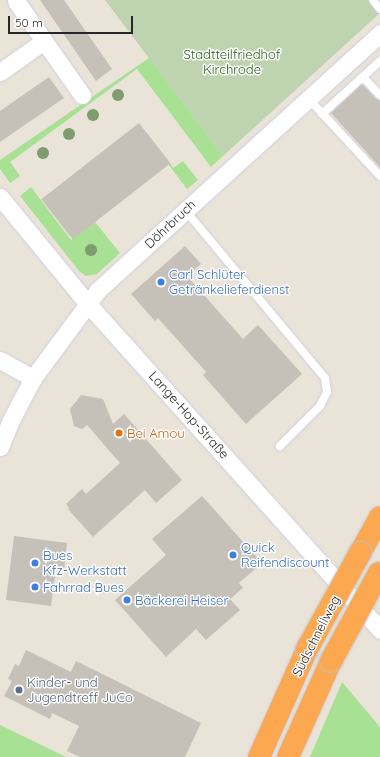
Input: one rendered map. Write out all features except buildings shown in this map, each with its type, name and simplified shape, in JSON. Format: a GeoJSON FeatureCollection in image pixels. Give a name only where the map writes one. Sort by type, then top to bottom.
{"type":"FeatureCollection","features":[{"type":"Feature","properties":{"kind":"highway","name":"Südschnellweg"},"geometry":{"type":"LineString","coordinates":[[259,757],[308,649],[380,517]]}},
{"type":"Feature","properties":{"kind":"highway","name":"Südschnellweg"},"geometry":{"type":"LineString","coordinates":[[288,757],[331,661],[380,572]]}},
{"type":"Feature","properties":{"kind":"street"},"geometry":{"type":"LineString","coordinates":[[16,1],[82,95]]}},
{"type":"Feature","properties":{"kind":"street","name":"Döhrbruch"},"geometry":{"type":"LineString","coordinates":[[0,447],[10,422],[33,378],[98,290],[380,33]]}},
{"type":"Feature","properties":{"kind":"street"},"geometry":{"type":"LineString","coordinates":[[0,72],[44,41]]}},
{"type":"Feature","properties":{"kind":"street","name":"Lange-Hop-Straße"},"geometry":{"type":"LineString","coordinates":[[0,197],[87,303],[378,623]]}},
{"type":"Feature","properties":{"kind":"street"},"geometry":{"type":"LineString","coordinates":[[0,360],[33,378]]}},
{"type":"Feature","properties":{"kind":"lane"},"geometry":{"type":"LineString","coordinates":[[373,0],[380,9]]}},
{"type":"Feature","properties":{"kind":"lane"},"geometry":{"type":"LineString","coordinates":[[322,114],[380,61]]}},
{"type":"Feature","properties":{"kind":"lane"},"geometry":{"type":"LineString","coordinates":[[363,77],[380,95]]}},
{"type":"Feature","properties":{"kind":"lane"},"geometry":{"type":"LineString","coordinates":[[308,98],[380,176]]}},
{"type":"Feature","properties":{"kind":"lane"},"geometry":{"type":"LineString","coordinates":[[185,210],[325,378],[327,392],[320,406],[280,446]]}},
{"type":"Feature","properties":{"kind":"green space","name":"Stadtteilfriedhof Kirchrode"},"geometry":{"type":"Polygon","coordinates":[[[105,0],[380,0],[380,13],[223,156],[105,0]]]}},
{"type":"Feature","properties":{"kind":"green space"},"geometry":{"type":"Polygon","coordinates":[[[149,58],[223,156],[211,167],[137,69],[10,162],[20,176],[10,183],[0,169],[0,160],[149,58]]]}},
{"type":"Feature","properties":{"kind":"green space"},"geometry":{"type":"Polygon","coordinates":[[[183,161],[198,180],[187,189],[168,164],[170,163],[173,168],[183,161]]]}},
{"type":"Feature","properties":{"kind":"green space"},"geometry":{"type":"Polygon","coordinates":[[[31,187],[71,240],[95,222],[120,253],[97,274],[86,276],[79,271],[20,196],[31,187]]]}},
{"type":"Feature","properties":{"kind":"green space"},"geometry":{"type":"Polygon","coordinates":[[[342,682],[380,727],[380,757],[310,757],[342,682]]]}},
{"type":"Feature","properties":{"kind":"green space"},"geometry":{"type":"Polygon","coordinates":[[[0,725],[66,757],[0,757],[0,725]]]}},
{"type":"Feature","properties":{"kind":"place","name":"Carl Schlüter Getränkelieferdienst"},"geometry":{"type":"Point","coordinates":[161,282]}},
{"type":"Feature","properties":{"kind":"place","name":"Bei Amou"},"geometry":{"type":"Point","coordinates":[119,433]}},
{"type":"Feature","properties":{"kind":"place","name":"Quick Reifendiscount"},"geometry":{"type":"Point","coordinates":[233,555]}},
{"type":"Feature","properties":{"kind":"place","name":"Bues Kfz-Werkstatt"},"geometry":{"type":"Point","coordinates":[35,563]}},
{"type":"Feature","properties":{"kind":"place","name":"Fahrrad Bues"},"geometry":{"type":"Point","coordinates":[35,587]}},
{"type":"Feature","properties":{"kind":"place","name":"Bäckerei Heiser"},"geometry":{"type":"Point","coordinates":[127,600]}},
{"type":"Feature","properties":{"kind":"place","name":"Kinder- und Jugendtreff JuCo"},"geometry":{"type":"Point","coordinates":[19,690]}}]}
